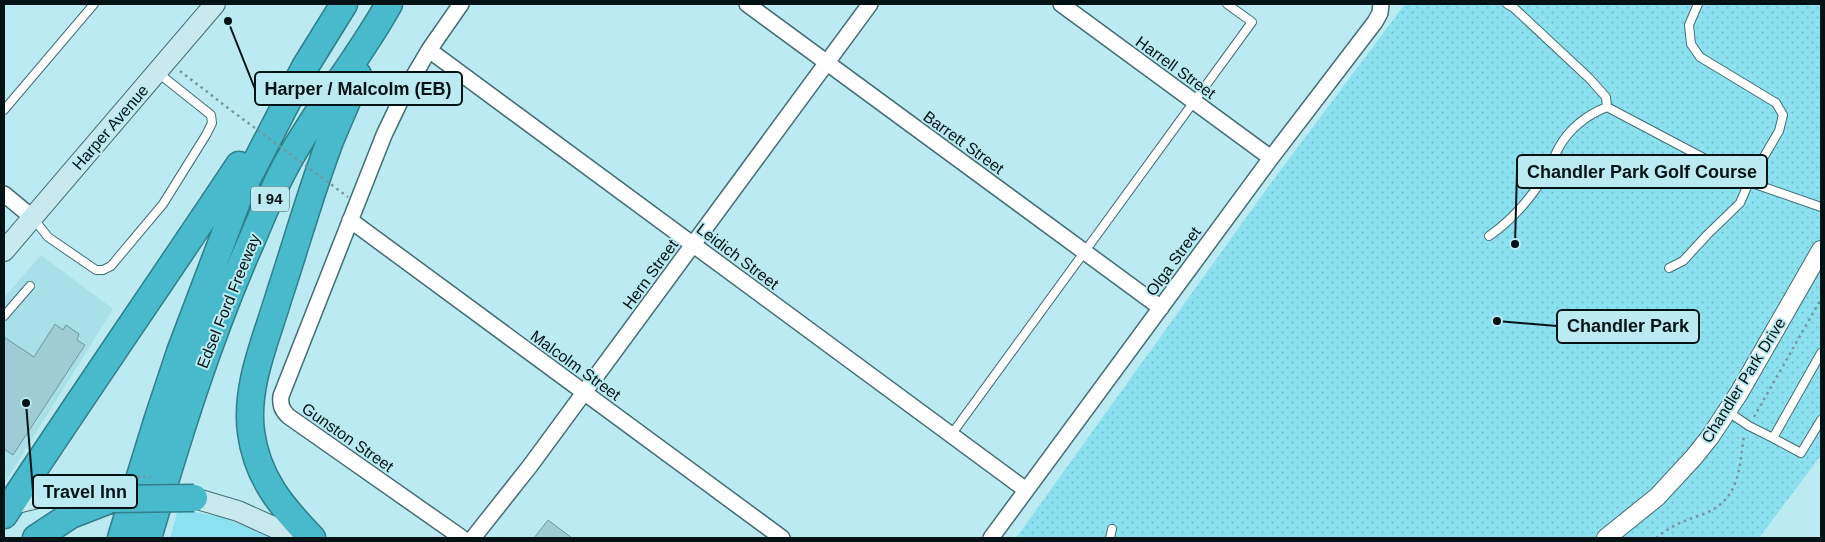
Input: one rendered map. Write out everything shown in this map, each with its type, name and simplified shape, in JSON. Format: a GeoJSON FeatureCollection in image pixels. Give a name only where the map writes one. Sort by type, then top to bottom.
{"type":"FeatureCollection","features":[{"type":"Feature","properties":{"kind":"highway","name":"Edsel Ford Freeway"},"geometry":{"type":"LineString","coordinates":[[121,538],[180,352],[240,191],[305,67],[344,4]]}},
{"type":"Feature","properties":{"kind":"highway","name":"Edsel Ford Freeway"},"geometry":{"type":"LineString","coordinates":[[148,538],[188,405],[209,344],[266,207],[289,160],[388,7]]}},
{"type":"Feature","properties":{"kind":"highway"},"geometry":{"type":"LineString","coordinates":[[312,538],[284,509],[264,475],[253,445],[251,433],[251,390],[330,142],[388,7]]}},
{"type":"Feature","properties":{"kind":"highway"},"geometry":{"type":"LineString","coordinates":[[6,509],[96,379],[305,67]]}},
{"type":"Feature","properties":{"kind":"highway"},"geometry":{"type":"LineString","coordinates":[[36,538],[71,515],[112,496],[194,498]]}},
{"type":"Feature","properties":{"kind":"main road","name":"Harper Avenue"},"geometry":{"type":"LineString","coordinates":[[6,244],[33,218],[215,4]]}},
{"type":"Feature","properties":{"kind":"main road"},"geometry":{"type":"LineString","coordinates":[[6,509],[74,492],[112,496]]}},
{"type":"Feature","properties":{"kind":"main road"},"geometry":{"type":"LineString","coordinates":[[194,498],[238,511],[298,538]]}},
{"type":"Feature","properties":{"kind":"street","name":"Gunston Street"},"geometry":{"type":"LineString","coordinates":[[461,4],[429,50],[406,89],[384,135],[281,396],[282,408],[288,416],[462,538]]}},
{"type":"Feature","properties":{"kind":"street","name":"Barrett Street"},"geometry":{"type":"LineString","coordinates":[[747,4],[1160,308]]}},
{"type":"Feature","properties":{"kind":"street","name":"Hern Street"},"geometry":{"type":"LineString","coordinates":[[473,538],[584,392],[870,4]]}},
{"type":"Feature","properties":{"kind":"street","name":"Harrell Street"},"geometry":{"type":"LineString","coordinates":[[1061,4],[1271,158]]}},
{"type":"Feature","properties":{"kind":"street","name":"Olga Street"},"geometry":{"type":"LineString","coordinates":[[991,538],[1271,158],[1374,22],[1380,13],[1381,4]]}},
{"type":"Feature","properties":{"kind":"street","name":"Leidich Street"},"geometry":{"type":"LineString","coordinates":[[429,50],[1026,490]]}},
{"type":"Feature","properties":{"kind":"street"},"geometry":{"type":"LineString","coordinates":[[4,194],[33,218]]}},
{"type":"Feature","properties":{"kind":"street","name":"Malcolm Street"},"geometry":{"type":"LineString","coordinates":[[350,220],[782,538]]}},
{"type":"Feature","properties":{"kind":"street","name":"Chandler Park Drive"},"geometry":{"type":"LineString","coordinates":[[1606,538],[1636,515],[1676,478],[1710,437],[1821,250]]}},
{"type":"Feature","properties":{"kind":"lane"},"geometry":{"type":"LineString","coordinates":[[4,110],[94,4]]}},
{"type":"Feature","properties":{"kind":"lane"},"geometry":{"type":"LineString","coordinates":[[951,435],[1252,22],[1227,4]]}},
{"type":"Feature","properties":{"kind":"lane"},"geometry":{"type":"LineString","coordinates":[[1507,4],[1514,8],[1589,78],[1606,97],[1606,107]]}},
{"type":"Feature","properties":{"kind":"lane"},"geometry":{"type":"LineString","coordinates":[[1669,268],[1683,261],[1740,203],[1749,182],[1779,131],[1783,115],[1776,103],[1700,57],[1691,44],[1689,25],[1698,4]]}},
{"type":"Feature","properties":{"kind":"lane"},"geometry":{"type":"LineString","coordinates":[[33,218],[48,237],[96,270],[103,270],[111,266],[163,204],[212,123],[211,115],[162,66]]}},
{"type":"Feature","properties":{"kind":"lane"},"geometry":{"type":"LineString","coordinates":[[1606,107],[1749,182],[1821,207]]}},
{"type":"Feature","properties":{"kind":"lane"},"geometry":{"type":"LineString","coordinates":[[1489,236],[1505,225],[1522,205],[1546,173],[1559,147],[1576,126],[1594,112],[1606,107]]}},
{"type":"Feature","properties":{"kind":"lane"},"geometry":{"type":"LineString","coordinates":[[4,316],[30,286]]}},
{"type":"Feature","properties":{"kind":"lane"},"geometry":{"type":"LineString","coordinates":[[1773,438],[1821,354]]}},
{"type":"Feature","properties":{"kind":"lane"},"geometry":{"type":"LineString","coordinates":[[1727,411],[1748,426],[1801,453],[1821,420]]}},
{"type":"Feature","properties":{"kind":"lane"},"geometry":{"type":"LineString","coordinates":[[1110,538],[1112,529]]}},
{"type":"Feature","properties":{"kind":"path"},"geometry":{"type":"LineString","coordinates":[[162,66],[232,111],[348,197]]}},
{"type":"Feature","properties":{"kind":"shaded area"},"geometry":{"type":"Polygon","coordinates":[[[1405,4],[1821,4],[1821,455],[1759,538],[1016,538],[1268,187],[1405,4]]]}},
{"type":"Feature","properties":{"kind":"shaded area"},"geometry":{"type":"Polygon","coordinates":[[[41,255],[113,309],[4,484],[4,298],[41,255]]]}},
{"type":"Feature","properties":{"kind":"shaded area"},"geometry":{"type":"Polygon","coordinates":[[[178,509],[222,517],[273,538],[170,538],[178,509]]]}},
{"type":"Feature","properties":{"kind":"building"},"geometry":{"type":"Polygon","coordinates":[[[55,324],[63,330],[66,325],[79,334],[77,340],[85,345],[13,455],[4,449],[4,337],[34,357],[55,324]]]}},
{"type":"Feature","properties":{"kind":"building"},"geometry":{"type":"Polygon","coordinates":[[[548,520],[572,538],[534,538],[548,520]]]}},
{"type":"Feature","properties":{"kind":"place","name":"Harper / Malcolm (EB)"},"geometry":{"type":"Point","coordinates":[228,21]}},
{"type":"Feature","properties":{"kind":"place","name":"Chandler Park Golf Course"},"geometry":{"type":"Point","coordinates":[1515,244]}},
{"type":"Feature","properties":{"kind":"place","name":"Chandler Park"},"geometry":{"type":"Point","coordinates":[1497,321]}},
{"type":"Feature","properties":{"kind":"place","name":"Travel Inn"},"geometry":{"type":"Point","coordinates":[26,403]}}]}
